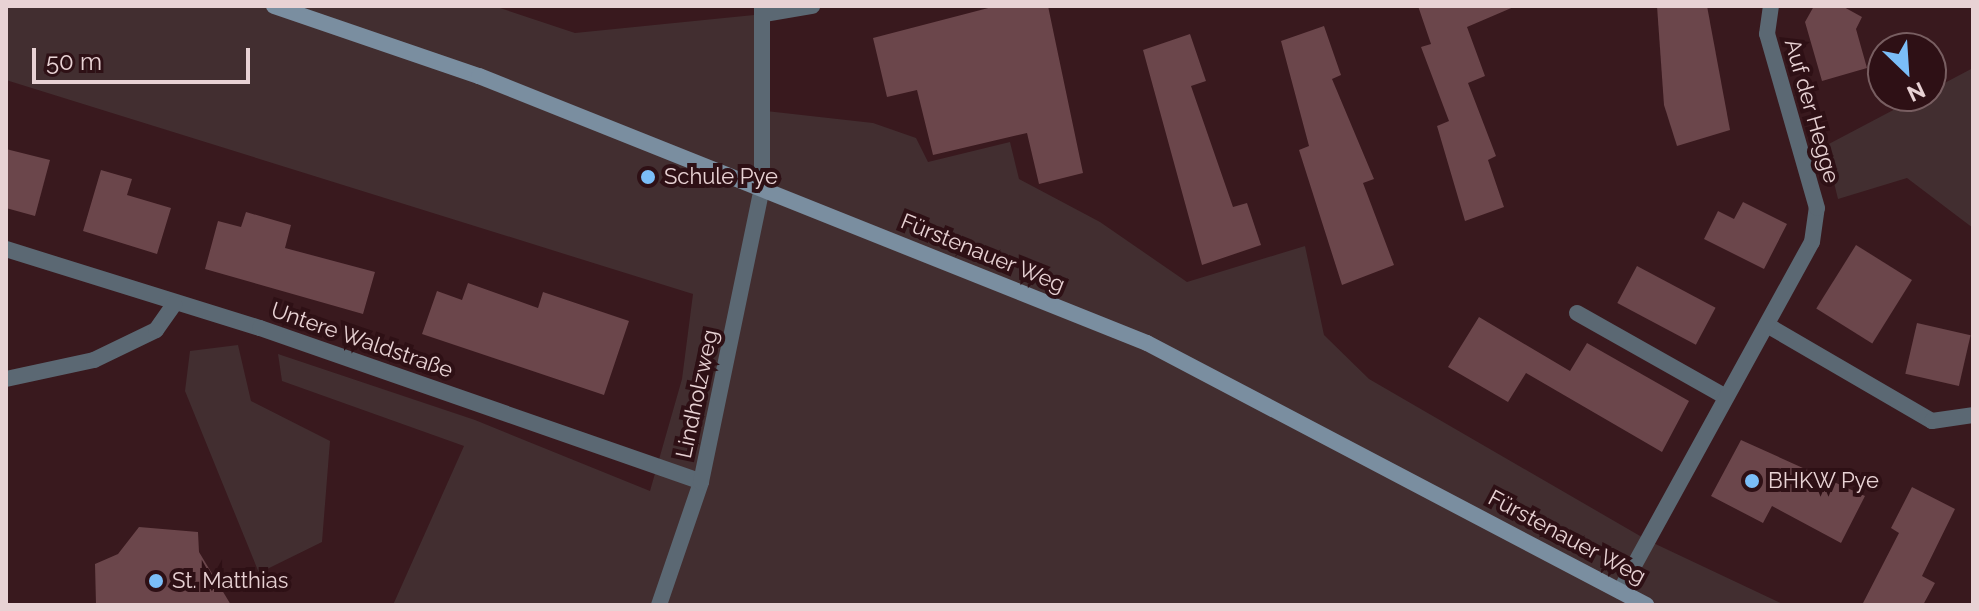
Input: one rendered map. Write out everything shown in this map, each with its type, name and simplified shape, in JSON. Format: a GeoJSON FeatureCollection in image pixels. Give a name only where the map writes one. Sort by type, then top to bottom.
{"type":"FeatureCollection","features":[{"type":"Feature","properties":{"kind":"street","name":"Fürstenauer Weg"},"geometry":{"type":"LineString","coordinates":[[274,6],[479,76],[762,187],[1248,391],[1646,605]]}},
{"type":"Feature","properties":{"kind":"street"},"geometry":{"type":"LineString","coordinates":[[763,10],[812,6]]}},
{"type":"Feature","properties":{"kind":"street","name":"Auf der Hegge"},"geometry":{"type":"LineString","coordinates":[[1620,591],[1812,242],[1817,208],[1767,34],[1771,6]]}},
{"type":"Feature","properties":{"kind":"street","name":"Lindholzweg"},"geometry":{"type":"LineString","coordinates":[[659,605],[701,482],[762,187],[763,10]]}},
{"type":"Feature","properties":{"kind":"street","name":"Untere Waldstraße"},"geometry":{"type":"LineString","coordinates":[[6,249],[701,482]]}},
{"type":"Feature","properties":{"kind":"street"},"geometry":{"type":"LineString","coordinates":[[6,379],[94,360],[156,330],[174,304]]}},
{"type":"Feature","properties":{"kind":"street"},"geometry":{"type":"LineString","coordinates":[[1577,313],[1726,397]]}},
{"type":"Feature","properties":{"kind":"street"},"geometry":{"type":"LineString","coordinates":[[1767,325],[1932,421],[1973,415]]}},
{"type":"Feature","properties":{"kind":"shaded area"},"geometry":{"type":"Polygon","coordinates":[[[6,6],[494,6],[575,33],[764,14],[766,111],[873,123],[916,138],[928,162],[1010,142],[1019,179],[1100,222],[1187,282],[1305,246],[1324,335],[1369,379],[1647,540],[1785,605],[393,605],[464,446],[282,381],[278,354],[475,420],[650,491],[682,379],[693,294],[6,80],[6,6]]]}},
{"type":"Feature","properties":{"kind":"shaded area"},"geometry":{"type":"Polygon","coordinates":[[[1973,68],[1973,228],[1907,178],[1838,199],[1825,146],[1890,112],[1947,112],[1947,82],[1973,68]]]}},
{"type":"Feature","properties":{"kind":"shaded area"},"geometry":{"type":"Polygon","coordinates":[[[238,345],[251,401],[330,441],[322,542],[259,573],[185,391],[190,351],[238,345]]]}},
{"type":"Feature","properties":{"kind":"building"},"geometry":{"type":"Polygon","coordinates":[[[996,6],[1048,6],[1083,173],[1039,184],[1027,133],[933,155],[917,90],[887,97],[873,38],[996,6]]]}},
{"type":"Feature","properties":{"kind":"building"},"geometry":{"type":"Polygon","coordinates":[[[1418,6],[1516,6],[1467,27],[1485,76],[1468,83],[1496,156],[1488,160],[1504,207],[1465,221],[1437,126],[1449,121],[1421,47],[1431,44],[1418,6]]]}},
{"type":"Feature","properties":{"kind":"building"},"geometry":{"type":"Polygon","coordinates":[[[1657,6],[1707,6],[1730,130],[1677,146],[1664,105],[1657,6]]]}},
{"type":"Feature","properties":{"kind":"building"},"geometry":{"type":"Polygon","coordinates":[[[1814,6],[1842,6],[1862,17],[1856,29],[1867,68],[1822,81],[1805,22],[1814,6]]]}},
{"type":"Feature","properties":{"kind":"building"},"geometry":{"type":"Polygon","coordinates":[[[1324,26],[1341,75],[1332,79],[1374,179],[1363,183],[1394,265],[1342,285],[1299,150],[1309,146],[1281,41],[1324,26]]]}},
{"type":"Feature","properties":{"kind":"building"},"geometry":{"type":"Polygon","coordinates":[[[1190,34],[1206,81],[1191,86],[1233,207],[1247,203],[1261,245],[1202,265],[1143,50],[1190,34]]]}},
{"type":"Feature","properties":{"kind":"building"},"geometry":{"type":"Polygon","coordinates":[[[6,149],[50,160],[35,216],[6,208],[6,149]]]}},
{"type":"Feature","properties":{"kind":"building"},"geometry":{"type":"Polygon","coordinates":[[[101,170],[132,179],[127,195],[171,208],[157,254],[83,231],[101,170]]]}},
{"type":"Feature","properties":{"kind":"building"},"geometry":{"type":"Polygon","coordinates":[[[1743,202],[1787,224],[1764,269],[1704,239],[1718,211],[1734,219],[1743,202]]]}},
{"type":"Feature","properties":{"kind":"building"},"geometry":{"type":"Polygon","coordinates":[[[246,212],[291,225],[285,248],[375,272],[363,314],[205,269],[218,221],[241,227],[246,212]]]}},
{"type":"Feature","properties":{"kind":"building"},"geometry":{"type":"Polygon","coordinates":[[[1856,245],[1912,280],[1872,344],[1816,309],[1856,245]]]}},
{"type":"Feature","properties":{"kind":"building"},"geometry":{"type":"Polygon","coordinates":[[[1637,266],[1716,308],[1696,345],[1617,303],[1637,266]]]}},
{"type":"Feature","properties":{"kind":"building"},"geometry":{"type":"Polygon","coordinates":[[[468,283],[538,308],[543,292],[629,321],[604,395],[422,334],[437,291],[462,300],[468,283]]]}},
{"type":"Feature","properties":{"kind":"building"},"geometry":{"type":"Polygon","coordinates":[[[1479,317],[1570,371],[1587,343],[1689,401],[1662,452],[1526,373],[1508,402],[1448,367],[1479,317]]]}},
{"type":"Feature","properties":{"kind":"building"},"geometry":{"type":"Polygon","coordinates":[[[1917,323],[1971,335],[1959,386],[1905,374],[1917,323]]]}},
{"type":"Feature","properties":{"kind":"building"},"geometry":{"type":"Polygon","coordinates":[[[1741,440],[1865,496],[1841,543],[1772,506],[1763,523],[1711,496],[1741,440]]]}},
{"type":"Feature","properties":{"kind":"building"},"geometry":{"type":"Polygon","coordinates":[[[1912,487],[1955,509],[1922,576],[1935,583],[1923,605],[1862,605],[1899,533],[1891,528],[1912,487]]]}},
{"type":"Feature","properties":{"kind":"building","name":"St. Matthias"},"geometry":{"type":"Polygon","coordinates":[[[139,527],[198,532],[199,552],[231,605],[96,605],[95,564],[118,554],[139,527]]]}},
{"type":"Feature","properties":{"kind":"place","name":"Schule Pye"},"geometry":{"type":"Point","coordinates":[648,177]}},
{"type":"Feature","properties":{"kind":"place","name":"BHKW Pye"},"geometry":{"type":"Point","coordinates":[1752,481]}},
{"type":"Feature","properties":{"kind":"place","name":"St. Matthias"},"geometry":{"type":"Point","coordinates":[156,581]}}]}
